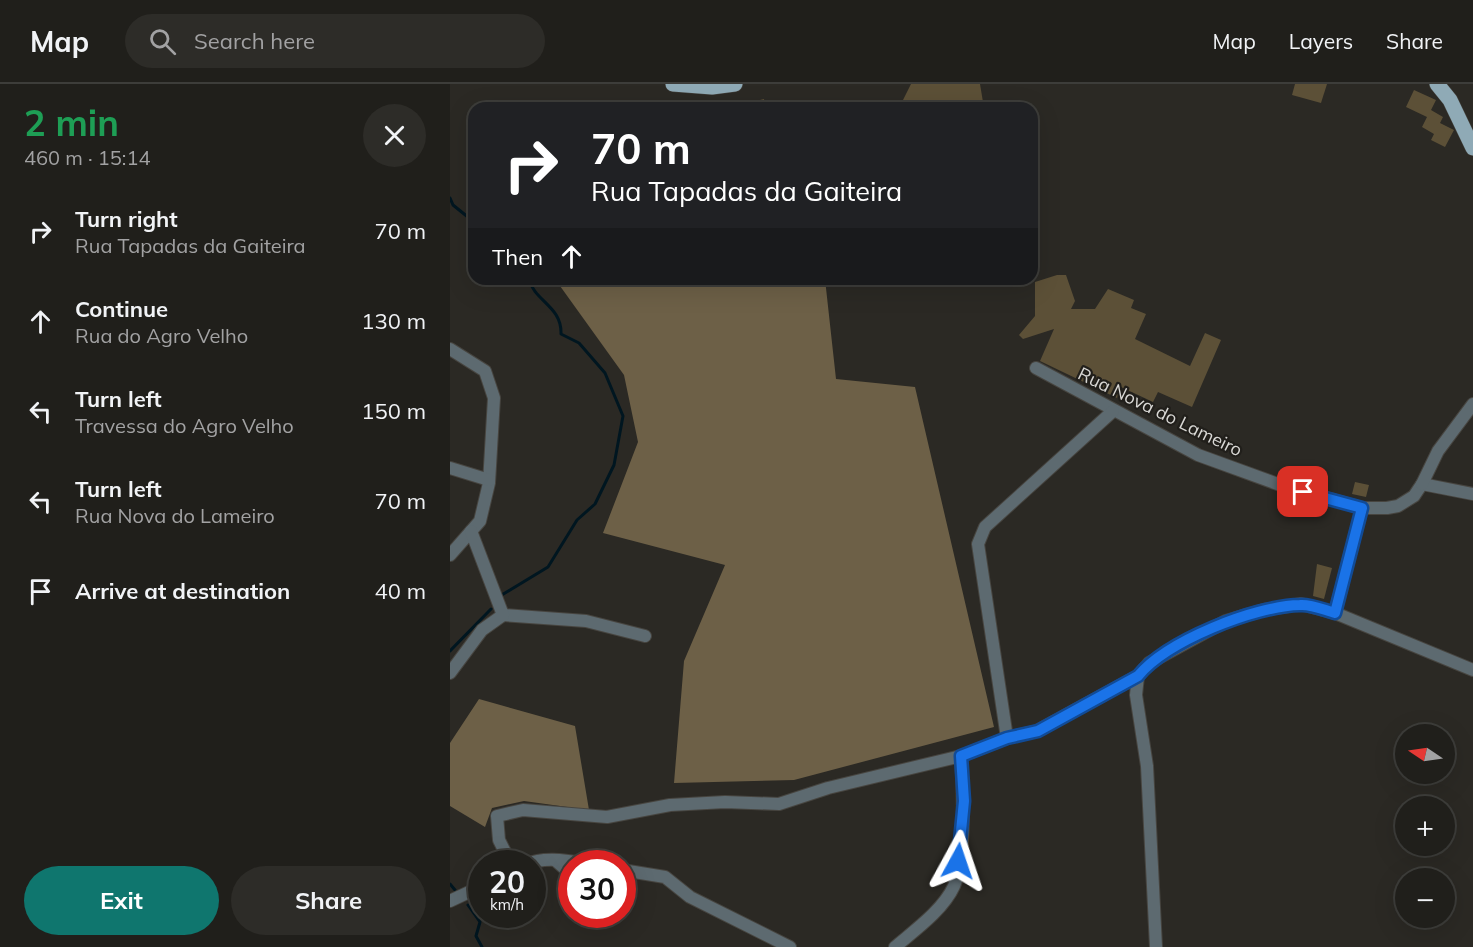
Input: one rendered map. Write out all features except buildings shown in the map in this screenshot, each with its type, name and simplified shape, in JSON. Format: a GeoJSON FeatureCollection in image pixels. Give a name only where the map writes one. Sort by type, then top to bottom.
{"type":"FeatureCollection","features":[{"type":"Feature","properties":{"kind":"main road"},"geometry":{"type":"LineString","coordinates":[[673,84],[712,87],[735,84]]}},
{"type":"Feature","properties":{"kind":"main road"},"geometry":{"type":"LineString","coordinates":[[1437,84],[1450,100],[1473,147]]}},
{"type":"Feature","properties":{"kind":"street"},"geometry":{"type":"LineString","coordinates":[[450,349],[485,372],[494,398],[489,480],[480,521],[450,555]]}},
{"type":"Feature","properties":{"kind":"street","name":"Rua Nova do Lameiro"},"geometry":{"type":"LineString","coordinates":[[1036,368],[1198,455],[1249,475],[1362,508],[1398,506],[1414,496],[1422,484]]}},
{"type":"Feature","properties":{"kind":"street"},"geometry":{"type":"LineString","coordinates":[[1473,404],[1438,451],[1422,484],[1473,494]]}},
{"type":"Feature","properties":{"kind":"street"},"geometry":{"type":"LineString","coordinates":[[1007,738],[978,544],[985,527],[1113,411]]}},
{"type":"Feature","properties":{"kind":"street"},"geometry":{"type":"LineString","coordinates":[[450,468],[489,480]]}},
{"type":"Feature","properties":{"kind":"street"},"geometry":{"type":"LineString","coordinates":[[1335,613],[1362,508]]}},
{"type":"Feature","properties":{"kind":"street"},"geometry":{"type":"LineString","coordinates":[[471,531],[502,615]]}},
{"type":"Feature","properties":{"kind":"street"},"geometry":{"type":"LineString","coordinates":[[504,850],[499,840],[498,816],[523,810],[607,817],[670,805],[725,802],[778,804],[828,788],[961,756],[1007,738],[1038,731],[1138,676],[1149,663],[1226,621],[1264,610],[1302,604],[1335,613],[1473,670]]}},
{"type":"Feature","properties":{"kind":"street"},"geometry":{"type":"LineString","coordinates":[[450,673],[482,630],[502,615],[586,621],[645,636]]}},
{"type":"Feature","properties":{"kind":"street"},"geometry":{"type":"LineString","coordinates":[[1138,676],[1136,694],[1147,766],[1151,883],[1156,947]]}},
{"type":"Feature","properties":{"kind":"street"},"geometry":{"type":"LineString","coordinates":[[895,947],[932,914],[954,886],[964,801],[961,756]]}},
{"type":"Feature","properties":{"kind":"street"},"geometry":{"type":"LineString","coordinates":[[546,860],[558,860]]}},
{"type":"Feature","properties":{"kind":"street"},"geometry":{"type":"LineString","coordinates":[[555,860],[558,863]]}},
{"type":"Feature","properties":{"kind":"street"},"geometry":{"type":"LineString","coordinates":[[636,872],[665,877],[690,897],[790,947]]}},
{"type":"Feature","properties":{"kind":"street"},"geometry":{"type":"LineString","coordinates":[[450,901],[468,893]]}},
{"type":"Feature","properties":{"kind":"shaded area"},"geometry":{"type":"Polygon","coordinates":[[[559,285],[826,285],[836,379],[915,387],[994,727],[794,780],[674,783],[684,661],[725,565],[603,533],[638,442],[624,375],[559,285]]]}},
{"type":"Feature","properties":{"kind":"shaded area"},"geometry":{"type":"Polygon","coordinates":[[[479,699],[575,726],[589,810],[524,801],[492,808],[485,827],[450,806],[450,743],[479,699]]]}},
{"type":"Feature","properties":{"kind":"waterway"},"geometry":{"type":"LineString","coordinates":[[450,198],[453,205],[468,217]]}},
{"type":"Feature","properties":{"kind":"waterway"},"geometry":{"type":"LineString","coordinates":[[500,596],[548,567],[577,520],[595,504],[614,465],[623,416],[605,373],[579,343],[561,334],[560,324],[553,310],[531,285]]}},
{"type":"Feature","properties":{"kind":"waterway"},"geometry":{"type":"LineString","coordinates":[[450,651],[491,609]]}},
{"type":"Feature","properties":{"kind":"waterway"},"geometry":{"type":"LineString","coordinates":[[450,884],[455,890]]}},
{"type":"Feature","properties":{"kind":"waterway"},"geometry":{"type":"LineString","coordinates":[[478,928],[476,936],[482,947]]}},
{"type":"Feature","properties":{"kind":"route"},"geometry":{"type":"LineString","coordinates":[[958,861],[964,801],[961,756],[1007,738],[1038,731],[1097,700],[1138,676],[1149,663],[1226,621],[1264,610],[1302,604],[1335,613],[1362,508],[1303,492]]}}]}
